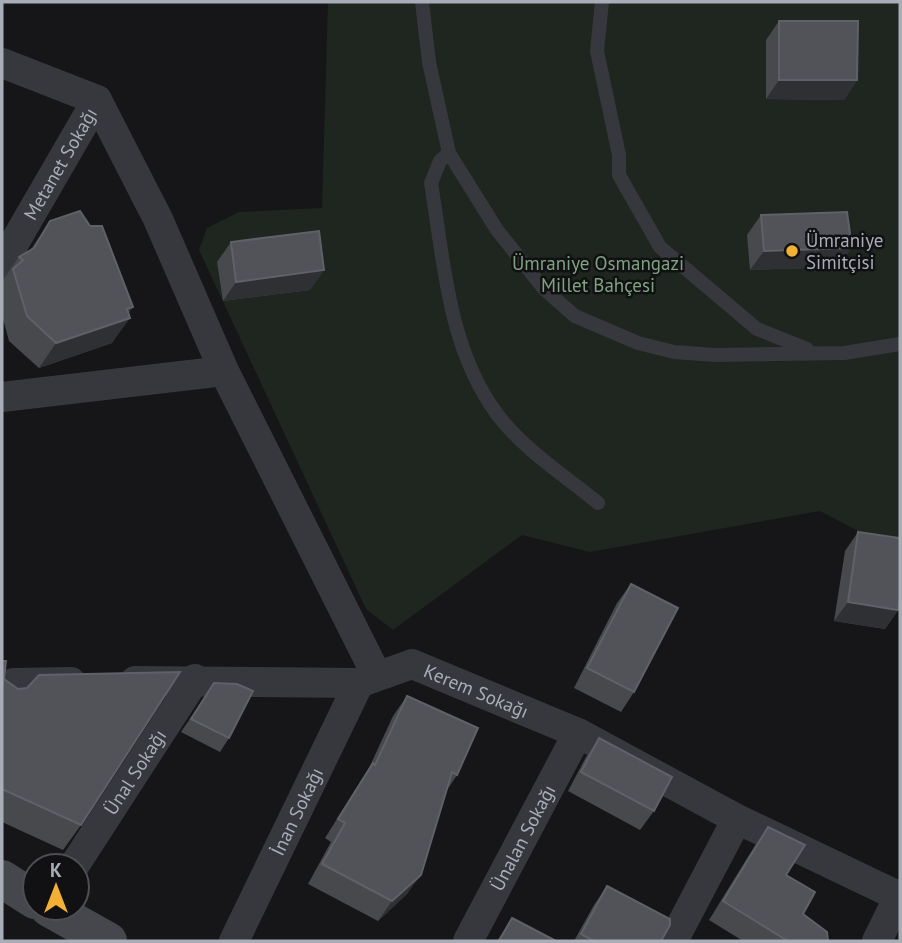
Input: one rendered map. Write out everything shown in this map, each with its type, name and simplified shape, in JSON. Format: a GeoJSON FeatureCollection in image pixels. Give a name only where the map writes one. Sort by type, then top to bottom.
{"type":"FeatureCollection","features":[{"type":"Feature","properties":{"kind":"main road"},"geometry":{"type":"LineString","coordinates":[[2,880],[21,892]]}},
{"type":"Feature","properties":{"kind":"main road"},"geometry":{"type":"LineString","coordinates":[[74,922],[108,941]]}},
{"type":"Feature","properties":{"kind":"street"},"geometry":{"type":"LineString","coordinates":[[2,63],[97,100],[158,219],[224,371],[368,680]]}},
{"type":"Feature","properties":{"kind":"street","name":"Metanet Sokağı"},"geometry":{"type":"LineString","coordinates":[[2,264],[97,100]]}},
{"type":"Feature","properties":{"kind":"street"},"geometry":{"type":"LineString","coordinates":[[2,397],[224,371]]}},
{"type":"Feature","properties":{"kind":"street","name":"Kerem Sokağı"},"geometry":{"type":"LineString","coordinates":[[5,687],[195,679],[368,680],[412,664],[578,733],[737,819],[900,896]]}},
{"type":"Feature","properties":{"kind":"street","name":"Ünal Sokağı"},"geometry":{"type":"LineString","coordinates":[[83,852],[195,679]]}},
{"type":"Feature","properties":{"kind":"street","name":"İnan Sokağı"},"geometry":{"type":"LineString","coordinates":[[234,941],[368,680]]}},
{"type":"Feature","properties":{"kind":"street","name":"Ünalan Sokağı"},"geometry":{"type":"LineString","coordinates":[[468,941],[578,733]]}},
{"type":"Feature","properties":{"kind":"street"},"geometry":{"type":"LineString","coordinates":[[673,941],[737,819]]}},
{"type":"Feature","properties":{"kind":"street"},"geometry":{"type":"LineString","coordinates":[[877,941],[900,896]]}},
{"type":"Feature","properties":{"kind":"lane"},"geometry":{"type":"LineString","coordinates":[[422,2],[429,62],[450,153],[497,230],[544,289],[575,316],[638,343],[674,352],[715,355],[814,351],[844,353],[900,344]]}},
{"type":"Feature","properties":{"kind":"lane"},"geometry":{"type":"LineString","coordinates":[[601,2],[597,51],[619,155],[619,174],[660,247],[757,329],[814,351]]}},
{"type":"Feature","properties":{"kind":"lane"},"geometry":{"type":"LineString","coordinates":[[450,153],[440,161],[431,183],[462,349],[476,382],[498,415],[520,440],[598,503]]}},
{"type":"Feature","properties":{"kind":"green space","name":"Ümraniye Osmangazi Millet Bahçesi"},"geometry":{"type":"Polygon","coordinates":[[[328,2],[900,2],[900,553],[820,511],[590,552],[522,535],[393,630],[366,609],[199,250],[207,228],[239,212],[322,208],[328,2]]]}},
{"type":"Feature","properties":{"kind":"building"},"geometry":{"type":"Polygon","coordinates":[[[779,21],[858,21],[857,80],[779,80],[779,21]]]}},
{"type":"Feature","properties":{"kind":"building"},"geometry":{"type":"Polygon","coordinates":[[[80,211],[90,226],[102,226],[133,307],[127,309],[130,318],[56,343],[27,316],[13,269],[23,260],[19,257],[34,248],[50,221],[80,211]]]}},
{"type":"Feature","properties":{"kind":"building"},"geometry":{"type":"Polygon","coordinates":[[[847,212],[852,248],[764,251],[761,215],[847,212]]]}},
{"type":"Feature","properties":{"kind":"building"},"geometry":{"type":"Polygon","coordinates":[[[319,231],[324,270],[236,282],[231,242],[319,231]]]}},
{"type":"Feature","properties":{"kind":"building"},"geometry":{"type":"Polygon","coordinates":[[[858,532],[900,538],[898,610],[848,602],[858,532]]]}},
{"type":"Feature","properties":{"kind":"building"},"geometry":{"type":"Polygon","coordinates":[[[631,584],[678,608],[634,692],[587,668],[631,584]]]}},
{"type":"Feature","properties":{"kind":"building"},"geometry":{"type":"Polygon","coordinates":[[[2,661],[6,661],[4,679],[18,689],[27,688],[39,675],[180,672],[81,825],[2,789],[2,661]]]}},
{"type":"Feature","properties":{"kind":"building"},"geometry":{"type":"Polygon","coordinates":[[[214,683],[237,684],[253,691],[229,738],[191,719],[214,683]]]}},
{"type":"Feature","properties":{"kind":"building"},"geometry":{"type":"Polygon","coordinates":[[[407,696],[478,728],[457,775],[452,772],[421,875],[392,901],[322,864],[345,823],[338,819],[373,763],[375,765],[407,696]]]}},
{"type":"Feature","properties":{"kind":"building"},"geometry":{"type":"Polygon","coordinates":[[[599,738],[672,777],[654,811],[581,772],[599,738]]]}},
{"type":"Feature","properties":{"kind":"building"},"geometry":{"type":"Polygon","coordinates":[[[768,827],[805,845],[786,875],[815,892],[803,914],[827,932],[828,941],[785,941],[723,901],[768,827]]]}},
{"type":"Feature","properties":{"kind":"building"},"geometry":{"type":"Polygon","coordinates":[[[607,886],[670,919],[670,925],[661,941],[594,941],[581,934],[607,886]]]}},
{"type":"Feature","properties":{"kind":"building"},"geometry":{"type":"Polygon","coordinates":[[[512,918],[556,941],[499,941],[512,918]]]}},
{"type":"Feature","properties":{"kind":"place","name":"Ümraniye Simitçisi"},"geometry":{"type":"Point","coordinates":[792,251]}}]}
